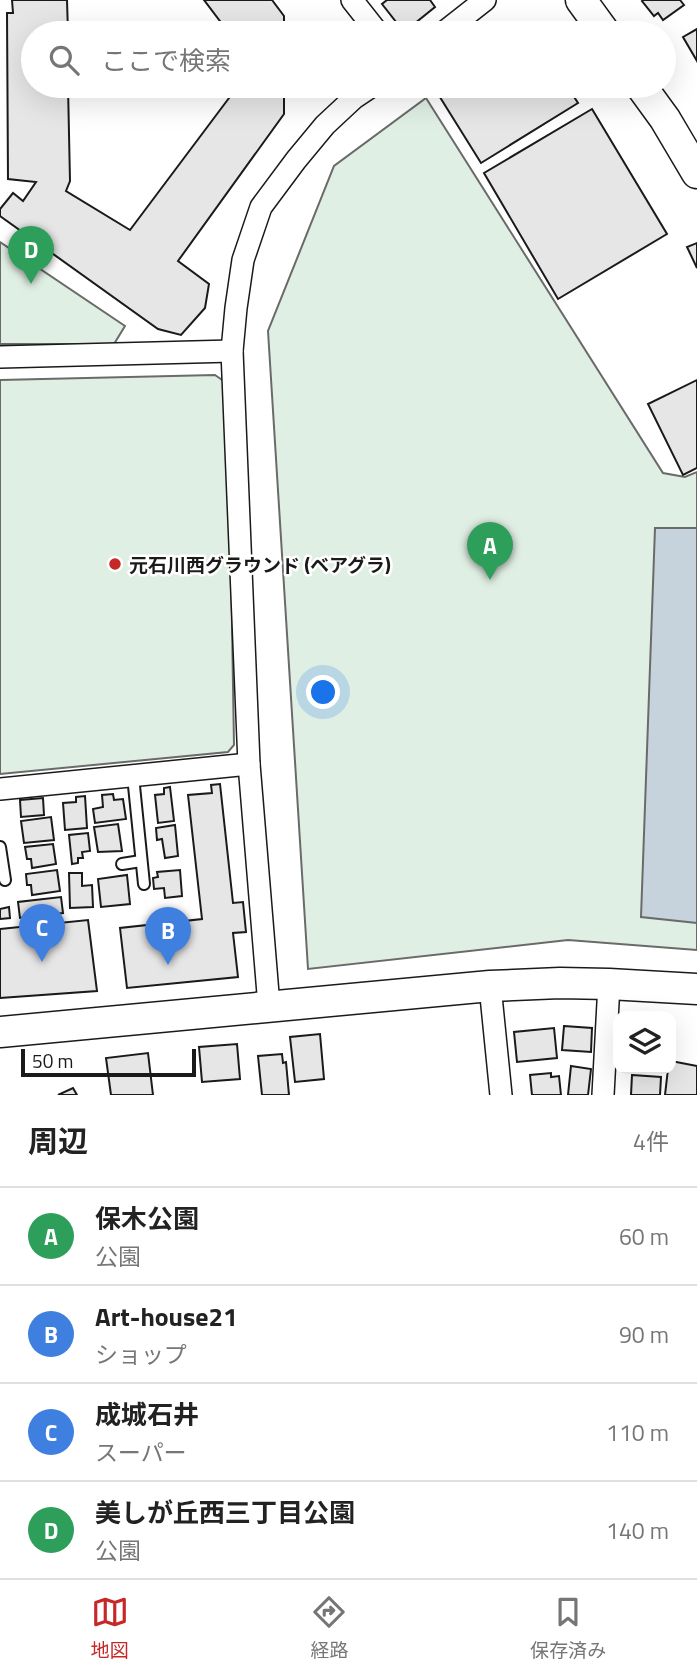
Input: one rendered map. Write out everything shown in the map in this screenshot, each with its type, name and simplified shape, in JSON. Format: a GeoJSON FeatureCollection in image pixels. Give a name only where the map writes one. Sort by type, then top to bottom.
{"type":"FeatureCollection","features":[{"type":"Feature","properties":{"kind":"street"},"geometry":{"type":"LineString","coordinates":[[352,0],[369,21]]}},
{"type":"Feature","properties":{"kind":"street"},"geometry":{"type":"LineString","coordinates":[[458,21],[485,0]]}},
{"type":"Feature","properties":{"kind":"street"},"geometry":{"type":"LineString","coordinates":[[581,0],[596,21]]}},
{"type":"Feature","properties":{"kind":"street"},"geometry":{"type":"LineString","coordinates":[[270,1006],[249,764],[232,351],[243,260],[261,207],[325,125],[354,98]]}},
{"type":"Feature","properties":{"kind":"street"},"geometry":{"type":"LineString","coordinates":[[650,98],[697,173]]}},
{"type":"Feature","properties":{"kind":"street"},"geometry":{"type":"LineString","coordinates":[[0,357],[232,351]]}},
{"type":"Feature","properties":{"kind":"street"},"geometry":{"type":"LineString","coordinates":[[0,789],[249,764]]}},
{"type":"Feature","properties":{"kind":"street"},"geometry":{"type":"LineString","coordinates":[[0,1032],[490,986],[560,983],[697,989]]}},
{"type":"Feature","properties":{"kind":"street"},"geometry":{"type":"LineString","coordinates":[[603,1095],[609,984]]}},
{"type":"Feature","properties":{"kind":"street"},"geometry":{"type":"LineString","coordinates":[[490,986],[502,1095]]}},
{"type":"Feature","properties":{"kind":"lane"},"geometry":{"type":"LineString","coordinates":[[133,776],[144,884]]}},
{"type":"Feature","properties":{"kind":"lane"},"geometry":{"type":"LineString","coordinates":[[0,848],[5,880]]}},
{"type":"Feature","properties":{"kind":"lane"},"geometry":{"type":"LineString","coordinates":[[122,863],[141,861]]}},
{"type":"Feature","properties":{"kind":"green space"},"geometry":{"type":"Polygon","coordinates":[[[426,98],[663,473],[685,477],[697,472],[697,950],[568,940],[308,969],[268,331],[334,166],[426,98]]]}},
{"type":"Feature","properties":{"kind":"green space"},"geometry":{"type":"Polygon","coordinates":[[[0,242],[125,326],[114,344],[0,344],[0,242]]]}},
{"type":"Feature","properties":{"kind":"green space","name":"元石川西グラウンド (ベアグラ)"},"geometry":{"type":"Polygon","coordinates":[[[215,375],[228,384],[234,745],[228,752],[0,774],[0,380],[215,375]]]}},
{"type":"Feature","properties":{"kind":"shaded area"},"geometry":{"type":"Polygon","coordinates":[[[655,528],[697,528],[697,923],[641,917],[655,528]]]}},
{"type":"Feature","properties":{"kind":"building"},"geometry":{"type":"Polygon","coordinates":[[[12,0],[67,0],[68,21],[21,21],[21,98],[68,98],[70,181],[66,191],[130,230],[229,98],[284,98],[284,114],[178,261],[209,284],[205,308],[181,335],[158,329],[0,216],[0,209],[13,193],[23,201],[36,182],[8,179],[7,13],[13,13],[12,0]]]}},
{"type":"Feature","properties":{"kind":"building"},"geometry":{"type":"Polygon","coordinates":[[[204,0],[272,0],[284,16],[284,21],[220,21],[204,0]]]}},
{"type":"Feature","properties":{"kind":"building"},"geometry":{"type":"Polygon","coordinates":[[[387,0],[430,0],[435,7],[418,21],[395,21],[382,4],[387,0]]]}},
{"type":"Feature","properties":{"kind":"building"},"geometry":{"type":"Polygon","coordinates":[[[643,0],[680,0],[684,5],[663,20],[658,13],[654,16],[643,0]]]}},
{"type":"Feature","properties":{"kind":"building"},"geometry":{"type":"Polygon","coordinates":[[[697,29],[697,61],[683,37],[697,29]]]}},
{"type":"Feature","properties":{"kind":"building"},"geometry":{"type":"Polygon","coordinates":[[[440,98],[575,98],[578,103],[481,163],[440,98]]]}},
{"type":"Feature","properties":{"kind":"building"},"geometry":{"type":"Polygon","coordinates":[[[592,109],[667,234],[558,299],[484,173],[592,109]]]}},
{"type":"Feature","properties":{"kind":"building"},"geometry":{"type":"Polygon","coordinates":[[[697,243],[697,268],[687,247],[697,243]]]}},
{"type":"Feature","properties":{"kind":"building"},"geometry":{"type":"Polygon","coordinates":[[[697,380],[697,468],[683,475],[648,404],[697,380]]]}},
{"type":"Feature","properties":{"kind":"building"},"geometry":{"type":"Polygon","coordinates":[[[220,784],[233,903],[243,902],[246,932],[233,933],[238,977],[127,988],[120,928],[202,919],[188,795],[212,793],[211,785],[220,784]]]}},
{"type":"Feature","properties":{"kind":"building"},"geometry":{"type":"Polygon","coordinates":[[[170,787],[174,821],[158,823],[155,795],[164,794],[164,788],[170,787]]]}},
{"type":"Feature","properties":{"kind":"building"},"geometry":{"type":"Polygon","coordinates":[[[113,794],[114,800],[123,799],[126,819],[95,823],[93,809],[103,807],[102,795],[113,794]]]}},
{"type":"Feature","properties":{"kind":"building"},"geometry":{"type":"Polygon","coordinates":[[[85,796],[87,828],[65,830],[63,803],[76,802],[76,797],[85,796]]]}},
{"type":"Feature","properties":{"kind":"building"},"geometry":{"type":"Polygon","coordinates":[[[43,798],[44,815],[21,817],[20,800],[43,798]]]}},
{"type":"Feature","properties":{"kind":"building"},"geometry":{"type":"Polygon","coordinates":[[[51,817],[54,840],[24,843],[21,821],[51,817]]]}},
{"type":"Feature","properties":{"kind":"building"},"geometry":{"type":"Polygon","coordinates":[[[118,824],[122,851],[98,852],[94,827],[118,824]]]}},
{"type":"Feature","properties":{"kind":"building"},"geometry":{"type":"Polygon","coordinates":[[[175,825],[178,856],[165,858],[162,839],[157,840],[156,828],[175,825]]]}},
{"type":"Feature","properties":{"kind":"building"},"geometry":{"type":"Polygon","coordinates":[[[88,833],[90,851],[82,852],[83,858],[78,858],[78,863],[72,864],[69,835],[88,833]]]}},
{"type":"Feature","properties":{"kind":"building"},"geometry":{"type":"Polygon","coordinates":[[[53,844],[56,864],[32,868],[25,847],[53,844]]]}},
{"type":"Feature","properties":{"kind":"building"},"geometry":{"type":"Polygon","coordinates":[[[57,870],[60,891],[32,895],[26,874],[57,870]]]}},
{"type":"Feature","properties":{"kind":"building"},"geometry":{"type":"Polygon","coordinates":[[[180,870],[182,896],[165,898],[164,888],[154,889],[153,878],[158,877],[157,872],[180,870]]]}},
{"type":"Feature","properties":{"kind":"building"},"geometry":{"type":"Polygon","coordinates":[[[69,873],[82,873],[82,886],[92,885],[93,907],[70,908],[69,873]]]}},
{"type":"Feature","properties":{"kind":"building"},"geometry":{"type":"Polygon","coordinates":[[[127,875],[130,904],[101,907],[98,879],[127,875]]]}},
{"type":"Feature","properties":{"kind":"building"},"geometry":{"type":"Polygon","coordinates":[[[61,897],[63,913],[20,918],[18,902],[61,897]]]}},
{"type":"Feature","properties":{"kind":"building"},"geometry":{"type":"Polygon","coordinates":[[[9,907],[10,918],[0,919],[0,909],[9,907]]]}},
{"type":"Feature","properties":{"kind":"building"},"geometry":{"type":"Polygon","coordinates":[[[88,920],[97,991],[0,998],[0,929],[88,920]]]}},
{"type":"Feature","properties":{"kind":"building"},"geometry":{"type":"Polygon","coordinates":[[[564,1026],[592,1028],[591,1052],[562,1050],[564,1026]]]}},
{"type":"Feature","properties":{"kind":"building"},"geometry":{"type":"Polygon","coordinates":[[[554,1028],[557,1058],[517,1062],[514,1032],[554,1028]]]}},
{"type":"Feature","properties":{"kind":"building"},"geometry":{"type":"Polygon","coordinates":[[[320,1034],[324,1079],[295,1082],[290,1037],[320,1034]]]}},
{"type":"Feature","properties":{"kind":"building"},"geometry":{"type":"Polygon","coordinates":[[[237,1044],[240,1079],[202,1082],[199,1047],[237,1044]]]}},
{"type":"Feature","properties":{"kind":"building"},"geometry":{"type":"Polygon","coordinates":[[[148,1053],[153,1095],[111,1095],[106,1058],[148,1053]]]}},
{"type":"Feature","properties":{"kind":"building"},"geometry":{"type":"Polygon","coordinates":[[[282,1054],[283,1063],[286,1062],[289,1095],[262,1095],[258,1056],[282,1054]]]}},
{"type":"Feature","properties":{"kind":"building"},"geometry":{"type":"Polygon","coordinates":[[[676,1062],[697,1066],[697,1095],[665,1095],[667,1074],[676,1074],[676,1062]]]}},
{"type":"Feature","properties":{"kind":"building"},"geometry":{"type":"Polygon","coordinates":[[[571,1066],[591,1069],[588,1095],[568,1095],[571,1066]]]}},
{"type":"Feature","properties":{"kind":"building"},"geometry":{"type":"Polygon","coordinates":[[[551,1073],[551,1077],[559,1076],[561,1095],[532,1095],[530,1075],[551,1073]]]}},
{"type":"Feature","properties":{"kind":"building"},"geometry":{"type":"Polygon","coordinates":[[[632,1075],[661,1077],[660,1095],[631,1095],[632,1075]]]}},
{"type":"Feature","properties":{"kind":"building"},"geometry":{"type":"Polygon","coordinates":[[[73,1088],[77,1095],[58,1095],[73,1088]]]}},
{"type":"Feature","properties":{"kind":"place","name":"美しが丘西三丁目公園"},"geometry":{"type":"Point","coordinates":[31,284]}},
{"type":"Feature","properties":{"kind":"place","name":"元石川西グラウンド (ベアグラ)"},"geometry":{"type":"Point","coordinates":[115,564]}},
{"type":"Feature","properties":{"kind":"place","name":"保木公園"},"geometry":{"type":"Point","coordinates":[490,580]}},
{"type":"Feature","properties":{"kind":"place","name":"成城石井"},"geometry":{"type":"Point","coordinates":[42,962]}},
{"type":"Feature","properties":{"kind":"place","name":"Art-house21"},"geometry":{"type":"Point","coordinates":[168,965]}}]}
